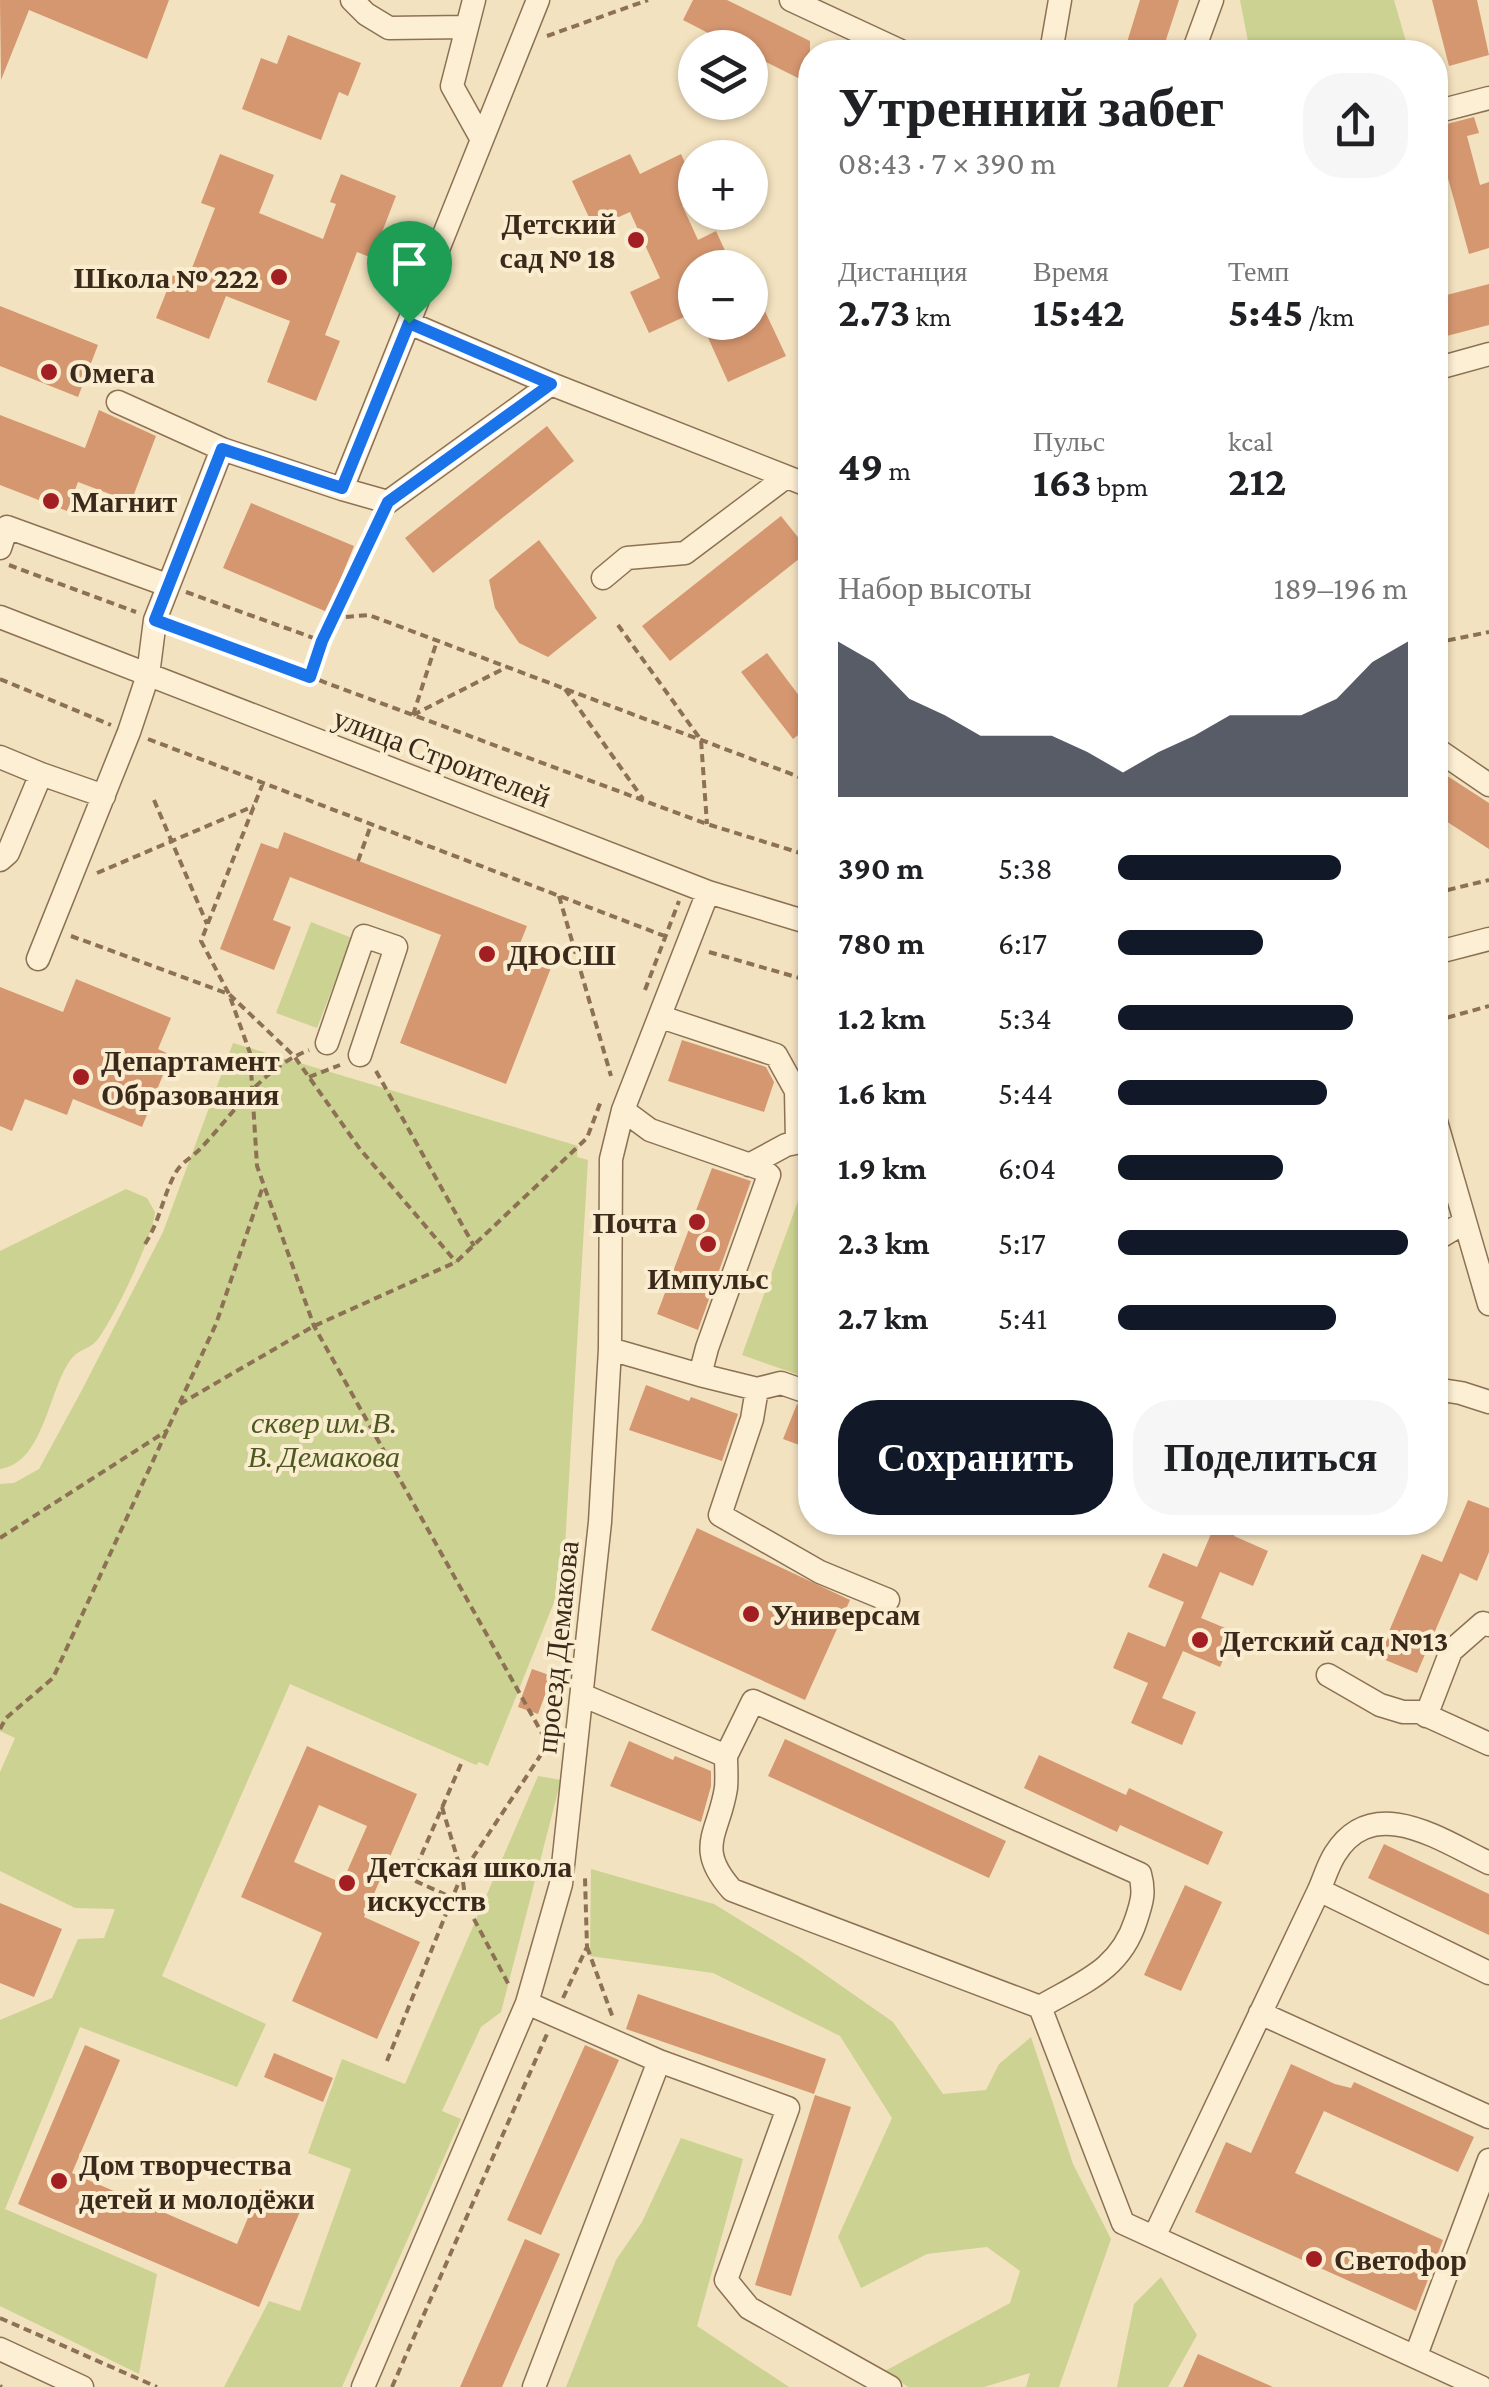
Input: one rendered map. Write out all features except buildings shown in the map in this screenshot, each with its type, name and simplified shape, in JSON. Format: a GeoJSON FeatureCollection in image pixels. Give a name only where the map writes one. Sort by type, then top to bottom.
{"type":"FeatureCollection","features":[{"type":"Feature","properties":{"kind":"street"},"geometry":{"type":"LineString","coordinates":[[352,0],[389,28],[467,26]]}},
{"type":"Feature","properties":{"kind":"street"},"geometry":{"type":"LineString","coordinates":[[474,0],[452,86],[481,138]]}},
{"type":"Feature","properties":{"kind":"street"},"geometry":{"type":"LineString","coordinates":[[342,488],[538,0]]}},
{"type":"Feature","properties":{"kind":"street"},"geometry":{"type":"LineString","coordinates":[[791,0],[878,40]]}},
{"type":"Feature","properties":{"kind":"street"},"geometry":{"type":"LineString","coordinates":[[1044,0],[1058,11],[1053,40]]}},
{"type":"Feature","properties":{"kind":"street"},"geometry":{"type":"LineString","coordinates":[[1198,40],[1212,0]]}},
{"type":"Feature","properties":{"kind":"street"},"geometry":{"type":"LineString","coordinates":[[1448,109],[1489,98]]}},
{"type":"Feature","properties":{"kind":"street"},"geometry":{"type":"LineString","coordinates":[[409,323],[798,482]]}},
{"type":"Feature","properties":{"kind":"street"},"geometry":{"type":"LineString","coordinates":[[1448,365],[1489,354]]}},
{"type":"Feature","properties":{"kind":"street"},"geometry":{"type":"LineString","coordinates":[[118,402],[222,449],[388,502],[551,384]]}},
{"type":"Feature","properties":{"kind":"street"},"geometry":{"type":"LineString","coordinates":[[38,958],[129,732],[148,674],[155,620],[222,449]]}},
{"type":"Feature","properties":{"kind":"street"},"geometry":{"type":"LineString","coordinates":[[603,578],[626,558],[685,554],[786,477]]}},
{"type":"Feature","properties":{"kind":"street"},"geometry":{"type":"LineString","coordinates":[[0,548],[7,528],[167,585]]}},
{"type":"Feature","properties":{"kind":"street","name":"улица Строителей"},"geometry":{"type":"LineString","coordinates":[[0,616],[708,892],[798,919]]}},
{"type":"Feature","properties":{"kind":"street"},"geometry":{"type":"LineString","coordinates":[[0,757],[104,796]]}},
{"type":"Feature","properties":{"kind":"street"},"geometry":{"type":"LineString","coordinates":[[1448,757],[1489,785]]}},
{"type":"Feature","properties":{"kind":"street"},"geometry":{"type":"LineString","coordinates":[[0,860],[8,853],[41,774]]}},
{"type":"Feature","properties":{"kind":"street","name":"проезд Демакова"},"geometry":{"type":"LineString","coordinates":[[363,2387],[520,1997],[561,1884],[600,1522],[610,1349],[611,1159],[624,1110],[708,892]]}},
{"type":"Feature","properties":{"kind":"street"},"geometry":{"type":"LineString","coordinates":[[327,1043],[364,936],[396,947],[360,1062]]}},
{"type":"Feature","properties":{"kind":"street"},"geometry":{"type":"LineString","coordinates":[[1448,949],[1489,940]]}},
{"type":"Feature","properties":{"kind":"street"},"geometry":{"type":"LineString","coordinates":[[662,1017],[776,1055],[796,1091],[798,1105]]}},
{"type":"Feature","properties":{"kind":"street"},"geometry":{"type":"LineString","coordinates":[[624,1110],[650,1130],[769,1175],[700,1375]]}},
{"type":"Feature","properties":{"kind":"street"},"geometry":{"type":"LineString","coordinates":[[749,1165],[798,1142]]}},
{"type":"Feature","properties":{"kind":"street"},"geometry":{"type":"LineString","coordinates":[[1448,1165],[1489,1304]]}},
{"type":"Feature","properties":{"kind":"street"},"geometry":{"type":"LineString","coordinates":[[1448,1232],[1464,1222]]}},
{"type":"Feature","properties":{"kind":"street"},"geometry":{"type":"LineString","coordinates":[[610,1349],[757,1388],[781,1383],[798,1389]]}},
{"type":"Feature","properties":{"kind":"street"},"geometry":{"type":"LineString","coordinates":[[757,1388],[752,1419],[720,1516],[820,1572],[888,1600]]}},
{"type":"Feature","properties":{"kind":"street"},"geometry":{"type":"LineString","coordinates":[[1448,1392],[1489,1402]]}},
{"type":"Feature","properties":{"kind":"street"},"geometry":{"type":"LineString","coordinates":[[1426,1716],[1451,1652],[1483,1623],[1489,1625]]}},
{"type":"Feature","properties":{"kind":"street"},"geometry":{"type":"LineString","coordinates":[[1328,1675],[1380,1705],[1426,1716],[1489,1744]]}},
{"type":"Feature","properties":{"kind":"street"},"geometry":{"type":"LineString","coordinates":[[582,1695],[726,1756]]}},
{"type":"Feature","properties":{"kind":"street"},"geometry":{"type":"LineString","coordinates":[[1040,2007],[1112,1964],[1129,1943],[1145,1893],[1140,1874],[753,1701],[726,1756],[726,1790],[710,1837],[712,1860],[732,1890],[1040,2007],[1123,2223],[1481,2387],[1489,2371]]}},
{"type":"Feature","properties":{"kind":"street"},"geometry":{"type":"LineString","coordinates":[[1154,2237],[1335,1853],[1370,1826],[1392,1821],[1489,1863]]}},
{"type":"Feature","properties":{"kind":"street"},"geometry":{"type":"LineString","coordinates":[[1319,1890],[1489,1973]]}},
{"type":"Feature","properties":{"kind":"street"},"geometry":{"type":"LineString","coordinates":[[520,1997],[659,2061],[788,2108],[726,2280],[749,2308],[890,2387]]}},
{"type":"Feature","properties":{"kind":"street"},"geometry":{"type":"LineString","coordinates":[[1260,2012],[1489,2117]]}},
{"type":"Feature","properties":{"kind":"street"},"geometry":{"type":"LineString","coordinates":[[534,2387],[659,2061]]}},
{"type":"Feature","properties":{"kind":"street"},"geometry":{"type":"LineString","coordinates":[[1416,2354],[1489,2160]]}},
{"type":"Feature","properties":{"kind":"street"},"geometry":{"type":"LineString","coordinates":[[0,2349],[82,2387]]}},
{"type":"Feature","properties":{"kind":"path"},"geometry":{"type":"LineString","coordinates":[[519,46],[648,0]]}},
{"type":"Feature","properties":{"kind":"path"},"geometry":{"type":"LineString","coordinates":[[310,677],[322,641],[388,502]]}},
{"type":"Feature","properties":{"kind":"path"},"geometry":{"type":"LineString","coordinates":[[0,562],[707,824],[798,852]]}},
{"type":"Feature","properties":{"kind":"path"},"geometry":{"type":"LineString","coordinates":[[167,585],[322,641]]}},
{"type":"Feature","properties":{"kind":"path"},"geometry":{"type":"LineString","coordinates":[[333,618],[369,615],[798,777]]}},
{"type":"Feature","properties":{"kind":"path"},"geometry":{"type":"LineString","coordinates":[[618,625],[700,740],[707,824]]}},
{"type":"Feature","properties":{"kind":"path"},"geometry":{"type":"LineString","coordinates":[[1448,640],[1489,632]]}},
{"type":"Feature","properties":{"kind":"path"},"geometry":{"type":"LineString","coordinates":[[413,715],[437,641]]}},
{"type":"Feature","properties":{"kind":"path"},"geometry":{"type":"LineString","coordinates":[[413,715],[507,668]]}},
{"type":"Feature","properties":{"kind":"path"},"geometry":{"type":"LineString","coordinates":[[0,679],[687,945],[798,977]]}},
{"type":"Feature","properties":{"kind":"path"},"geometry":{"type":"LineString","coordinates":[[565,689],[645,801]]}},
{"type":"Feature","properties":{"kind":"path"},"geometry":{"type":"LineString","coordinates":[[263,783],[200,941],[229,994],[250,1053],[256,1166],[314,1326],[548,1744],[462,1874],[387,2061]]}},
{"type":"Feature","properties":{"kind":"path"},"geometry":{"type":"LineString","coordinates":[[154,800],[208,924]]}},
{"type":"Feature","properties":{"kind":"path"},"geometry":{"type":"LineString","coordinates":[[95,874],[254,806]]}},
{"type":"Feature","properties":{"kind":"path"},"geometry":{"type":"LineString","coordinates":[[358,860],[371,825]]}},
{"type":"Feature","properties":{"kind":"path"},"geometry":{"type":"LineString","coordinates":[[1448,889],[1489,880]]}},
{"type":"Feature","properties":{"kind":"path"},"geometry":{"type":"LineString","coordinates":[[559,896],[611,1076]]}},
{"type":"Feature","properties":{"kind":"path"},"geometry":{"type":"LineString","coordinates":[[71,936],[229,994],[294,1056],[360,1149],[456,1262]]}},
{"type":"Feature","properties":{"kind":"path"},"geometry":{"type":"LineString","coordinates":[[1448,1017],[1489,1006]]}},
{"type":"Feature","properties":{"kind":"path"},"geometry":{"type":"LineString","coordinates":[[145,1244],[158,1224],[177,1169],[252,1090],[294,1056],[327,1043]]}},
{"type":"Feature","properties":{"kind":"path"},"geometry":{"type":"LineString","coordinates":[[309,1077],[360,1062],[474,1246]]}},
{"type":"Feature","properties":{"kind":"path"},"geometry":{"type":"LineString","coordinates":[[180,1404],[314,1326],[456,1262],[587,1138]]}},
{"type":"Feature","properties":{"kind":"path"},"geometry":{"type":"LineString","coordinates":[[0,1729],[6,1718],[52,1678],[216,1324],[264,1183]]}},
{"type":"Feature","properties":{"kind":"path"},"geometry":{"type":"LineString","coordinates":[[0,1538],[170,1429]]}},
{"type":"Feature","properties":{"kind":"path"},"geometry":{"type":"LineString","coordinates":[[460,1764],[411,1879],[466,1904]]}},
{"type":"Feature","properties":{"kind":"path"},"geometry":{"type":"LineString","coordinates":[[442,1807],[462,1874],[466,1904],[520,1997]]}},
{"type":"Feature","properties":{"kind":"path"},"geometry":{"type":"LineString","coordinates":[[587,1947],[622,2045]]}},
{"type":"Feature","properties":{"kind":"path"},"geometry":{"type":"LineString","coordinates":[[392,2387],[555,2016]]}},
{"type":"Feature","properties":{"kind":"path"},"geometry":{"type":"LineString","coordinates":[[0,2318],[158,2387]]}},
{"type":"Feature","properties":{"kind":"green space"},"geometry":{"type":"Polygon","coordinates":[[[1240,0],[1394,0],[1406,40],[1248,40],[1240,0]]]}},
{"type":"Feature","properties":{"kind":"green space"},"geometry":{"type":"Polygon","coordinates":[[[311,922],[352,938],[317,1028],[276,1013],[311,922]]]}},
{"type":"Feature","properties":{"kind":"green space","name":"сквер им. В. В. Демакова"},"geometry":{"type":"Polygon","coordinates":[[[233,1043],[578,1146],[577,1157],[588,1160],[563,1580],[488,1766],[479,1762],[476,1765],[290,1684],[162,1976],[266,2024],[237,2087],[80,2027],[5,2209],[157,2274],[139,2374],[0,2306],[0,2020],[52,1998],[78,1939],[104,1938],[115,1909],[75,1908],[0,1871],[0,1772],[15,1738],[0,1731],[0,1484],[14,1483],[39,1469],[83,1388],[163,1232],[233,1043]]]}},
{"type":"Feature","properties":{"kind":"green space"},"geometry":{"type":"Polygon","coordinates":[[[126,1189],[147,1198],[155,1212],[132,1277],[98,1339],[76,1354],[65,1369],[27,1453],[15,1464],[0,1469],[0,1251],[126,1189]]]}},
{"type":"Feature","properties":{"kind":"green space"},"geometry":{"type":"Polygon","coordinates":[[[798,1201],[798,1375],[742,1355],[798,1201]]]}},
{"type":"Feature","properties":{"kind":"green space"},"geometry":{"type":"Polygon","coordinates":[[[538,1776],[561,1780],[501,2012],[481,2027],[442,2111],[461,2119],[342,2387],[224,2387],[269,2301],[300,2311],[351,2169],[308,2153],[342,2059],[405,2084],[538,1776]]]}},
{"type":"Feature","properties":{"kind":"green space"},"geometry":{"type":"Polygon","coordinates":[[[591,1869],[714,1904],[800,1957],[893,2022],[943,2094],[986,2090],[999,2064],[1031,2037],[1073,2164],[1111,2239],[1059,2387],[1026,2387],[1030,2373],[984,2387],[908,2387],[885,2371],[1010,2303],[1020,2271],[987,2247],[927,2254],[861,2288],[838,2237],[892,2118],[840,2036],[713,1973],[590,1956],[591,1869]]]}},
{"type":"Feature","properties":{"kind":"green space"},"geometry":{"type":"Polygon","coordinates":[[[681,2138],[743,2159],[697,2326],[789,2387],[566,2387],[616,2260],[642,2222],[681,2138]]]}},
{"type":"Feature","properties":{"kind":"green space"},"geometry":{"type":"Polygon","coordinates":[[[1161,2277],[1197,2335],[1168,2387],[1117,2387],[1134,2304],[1161,2277]]]}},
{"type":"Feature","properties":{"kind":"place","name":"Детский сад № 18"},"geometry":{"type":"Point","coordinates":[636,240]}},
{"type":"Feature","properties":{"kind":"place","name":"Школа № 222"},"geometry":{"type":"Point","coordinates":[279,277]}},
{"type":"Feature","properties":{"kind":"place","name":"Омега"},"geometry":{"type":"Point","coordinates":[49,372]}},
{"type":"Feature","properties":{"kind":"place","name":"Магнит"},"geometry":{"type":"Point","coordinates":[51,501]}},
{"type":"Feature","properties":{"kind":"place","name":"ДЮСШ"},"geometry":{"type":"Point","coordinates":[487,954]}},
{"type":"Feature","properties":{"kind":"place","name":"Департамент Образования"},"geometry":{"type":"Point","coordinates":[81,1077]}},
{"type":"Feature","properties":{"kind":"place","name":"Почта"},"geometry":{"type":"Point","coordinates":[697,1222]}},
{"type":"Feature","properties":{"kind":"place","name":"Импульс"},"geometry":{"type":"Point","coordinates":[708,1244]}},
{"type":"Feature","properties":{"kind":"place","name":"Универсам"},"geometry":{"type":"Point","coordinates":[751,1614]}},
{"type":"Feature","properties":{"kind":"place","name":"Детский сад №13"},"geometry":{"type":"Point","coordinates":[1200,1640]}},
{"type":"Feature","properties":{"kind":"place","name":"Детская школа искусств"},"geometry":{"type":"Point","coordinates":[347,1883]}},
{"type":"Feature","properties":{"kind":"place","name":"Дом творчества детей и молодёжи"},"geometry":{"type":"Point","coordinates":[59,2181]}},
{"type":"Feature","properties":{"kind":"place","name":"Светофор"},"geometry":{"type":"Point","coordinates":[1314,2259]}},
{"type":"Feature","properties":{"kind":"route"},"geometry":{"type":"LineString","coordinates":[[409,323],[551,384],[388,502],[322,641],[310,677],[155,620],[222,449],[342,488],[409,323]]}}]}
